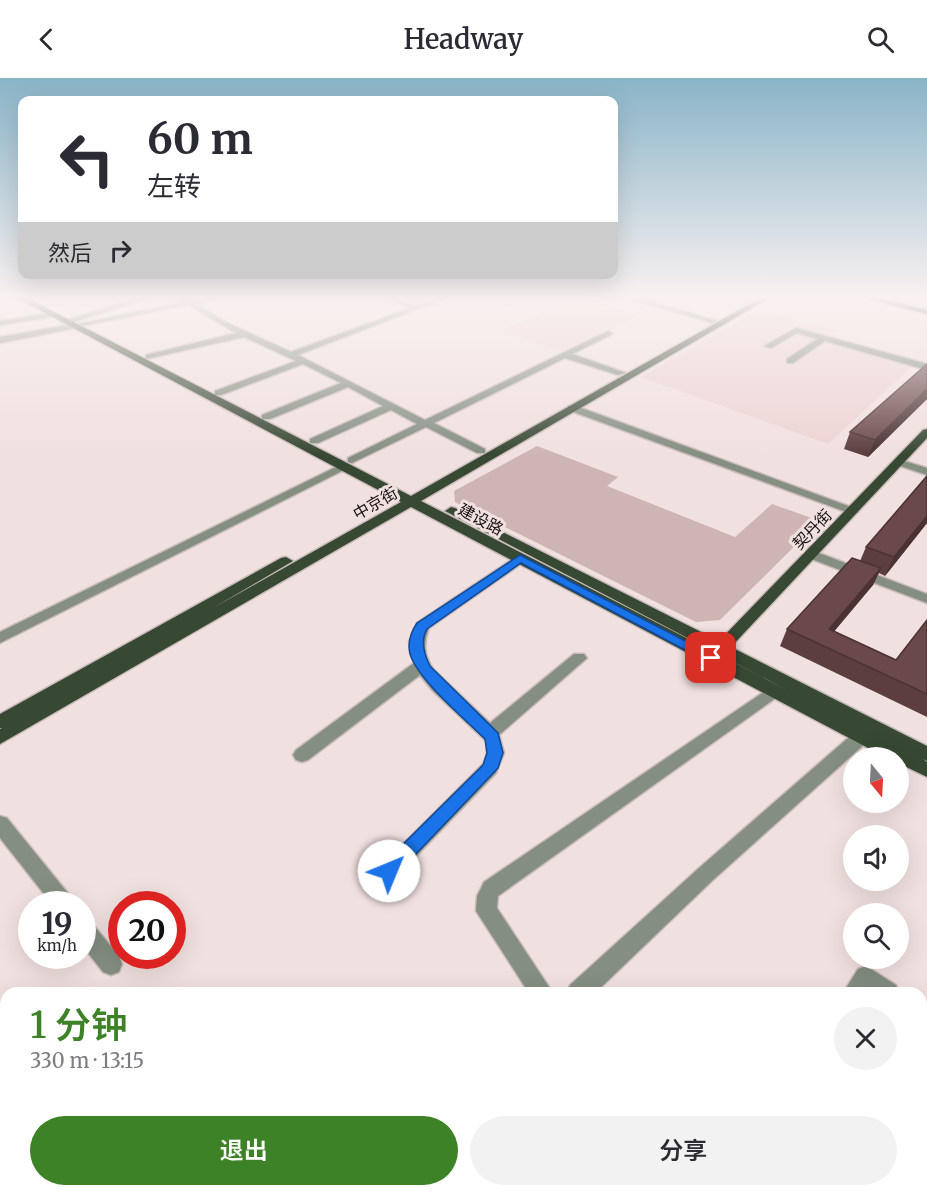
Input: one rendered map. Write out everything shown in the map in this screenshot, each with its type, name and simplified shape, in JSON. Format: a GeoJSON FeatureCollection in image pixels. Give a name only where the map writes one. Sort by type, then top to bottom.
{"type":"FeatureCollection","features":[{"type":"Feature","properties":{"kind":"main road","name":"建设路"},"geometry":{"type":"LineString","coordinates":[[126,350],[411,496],[721,648],[927,754]]}},
{"type":"Feature","properties":{"kind":"main road","name":"建设路"},"geometry":{"type":"LineString","coordinates":[[134,350],[314,441],[348,463]]}},
{"type":"Feature","properties":{"kind":"main road","name":"中京街"},"geometry":{"type":"LineString","coordinates":[[0,737],[411,496],[481,451],[661,350]]}},
{"type":"Feature","properties":{"kind":"main road","name":"中京街"},"geometry":{"type":"LineString","coordinates":[[0,722],[674,350]]}},
{"type":"Feature","properties":{"kind":"main road","name":"契丹街"},"geometry":{"type":"LineString","coordinates":[[721,648],[927,432]]}},
{"type":"Feature","properties":{"kind":"main road","name":"建设路"},"geometry":{"type":"LineString","coordinates":[[411,496],[520,558],[927,770]]}},
{"type":"Feature","properties":{"kind":"street"},"geometry":{"type":"LineString","coordinates":[[149,357],[177,350]]}},
{"type":"Feature","properties":{"kind":"street"},"geometry":{"type":"LineString","coordinates":[[280,350],[481,451]]}},
{"type":"Feature","properties":{"kind":"street"},"geometry":{"type":"LineString","coordinates":[[291,355],[304,350]]}},
{"type":"Feature","properties":{"kind":"street"},"geometry":{"type":"LineString","coordinates":[[0,638],[574,350]]}},
{"type":"Feature","properties":{"kind":"street"},"geometry":{"type":"LineString","coordinates":[[790,361],[806,350]]}},
{"type":"Feature","properties":{"kind":"street"},"geometry":{"type":"LineString","coordinates":[[867,350],[927,367]]}},
{"type":"Feature","properties":{"kind":"street"},"geometry":{"type":"LineString","coordinates":[[565,355],[621,373]]}},
{"type":"Feature","properties":{"kind":"street"},"geometry":{"type":"LineString","coordinates":[[218,393],[304,361]]}},
{"type":"Feature","properties":{"kind":"street"},"geometry":{"type":"LineString","coordinates":[[266,417],[349,383]]}},
{"type":"Feature","properties":{"kind":"street"},"geometry":{"type":"LineString","coordinates":[[314,441],[391,406]]}},
{"type":"Feature","properties":{"kind":"street"},"geometry":{"type":"LineString","coordinates":[[572,408],[853,510]]}},
{"type":"Feature","properties":{"kind":"street"},"geometry":{"type":"LineString","coordinates":[[898,462],[927,472]]}},
{"type":"Feature","properties":{"kind":"street"},"geometry":{"type":"LineString","coordinates":[[811,554],[927,599]]}},
{"type":"Feature","properties":{"kind":"street"},"geometry":{"type":"LineString","coordinates":[[389,871],[490,768],[495,753],[495,745],[489,734],[450,698],[422,665],[416,652],[417,634],[422,626],[520,558]]}},
{"type":"Feature","properties":{"kind":"street"},"geometry":{"type":"LineString","coordinates":[[489,734],[579,658]]}},
{"type":"Feature","properties":{"kind":"street"},"geometry":{"type":"LineString","coordinates":[[302,755],[422,665]]}},
{"type":"Feature","properties":{"kind":"street"},"geometry":{"type":"LineString","coordinates":[[538,987],[487,911],[491,889],[774,691]]}},
{"type":"Feature","properties":{"kind":"street"},"geometry":{"type":"LineString","coordinates":[[585,987],[706,874],[862,736]]}},
{"type":"Feature","properties":{"kind":"street"},"geometry":{"type":"LineString","coordinates":[[0,824],[54,891]]}},
{"type":"Feature","properties":{"kind":"street"},"geometry":{"type":"LineString","coordinates":[[96,945],[108,960]]}},
{"type":"Feature","properties":{"kind":"shaded area"},"geometry":{"type":"Polygon","coordinates":[[[688,350],[875,350],[898,357],[901,354],[919,360],[828,444],[641,377],[688,350]]]}},
{"type":"Feature","properties":{"kind":"shaded area"},"geometry":{"type":"Polygon","coordinates":[[[537,446],[618,477],[607,486],[735,537],[772,504],[820,521],[720,620],[696,622],[455,502],[454,491],[537,446]]]}},
{"type":"Feature","properties":{"kind":"building"},"geometry":{"type":"Polygon","coordinates":[[[927,364],[927,389],[875,440],[850,432],[927,364]]]}},
{"type":"Feature","properties":{"kind":"building"},"geometry":{"type":"Polygon","coordinates":[[[927,476],[927,516],[894,557],[866,547],[927,476]]]}},
{"type":"Feature","properties":{"kind":"building"},"geometry":{"type":"Polygon","coordinates":[[[852,558],[881,568],[829,629],[896,660],[927,620],[927,694],[787,629],[852,558]]]}},
{"type":"Feature","properties":{"kind":"route"},"geometry":{"type":"LineString","coordinates":[[389,871],[490,768],[495,753],[492,737],[450,698],[424,668],[416,652],[417,634],[422,626],[520,558],[711,658]]}}]}
